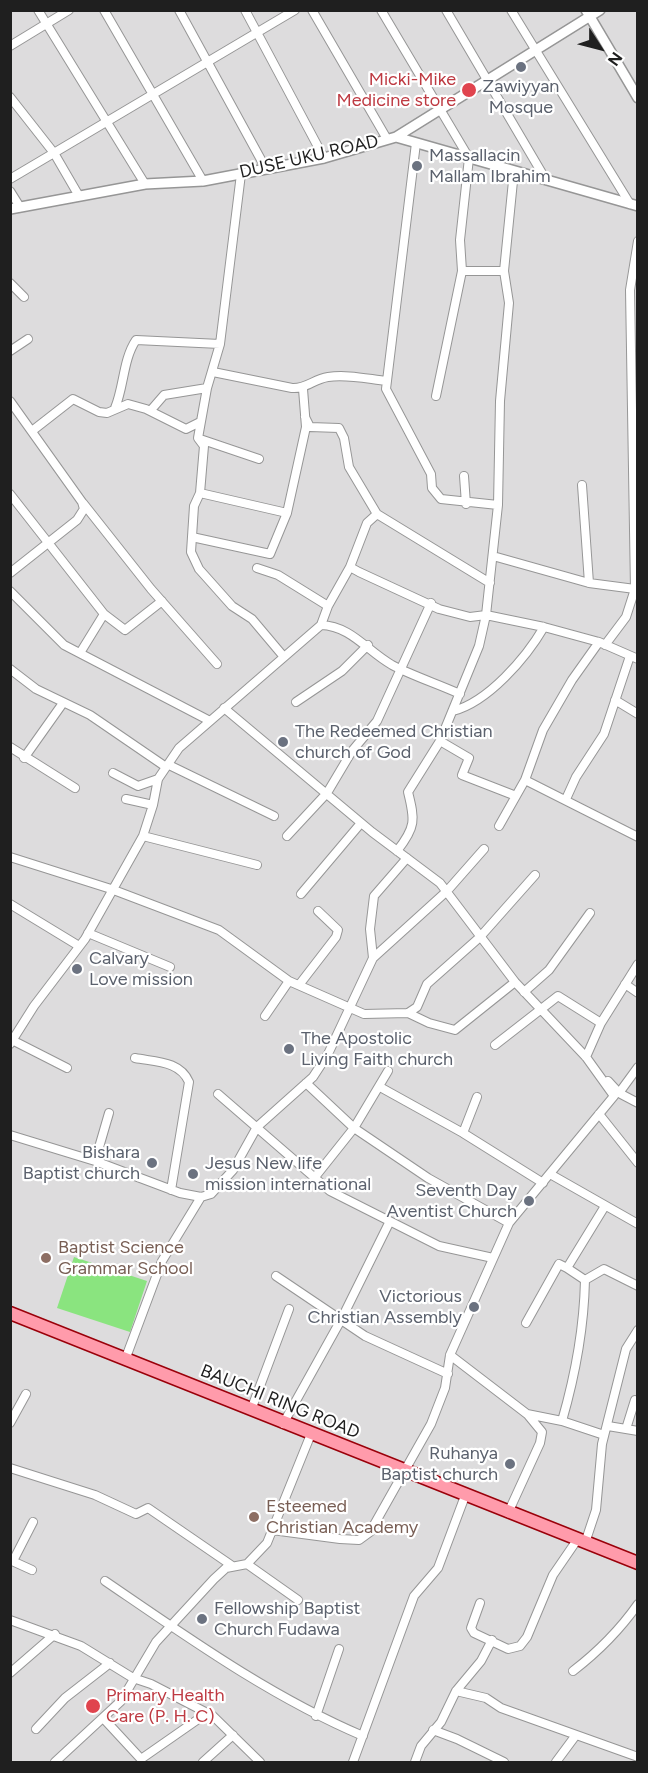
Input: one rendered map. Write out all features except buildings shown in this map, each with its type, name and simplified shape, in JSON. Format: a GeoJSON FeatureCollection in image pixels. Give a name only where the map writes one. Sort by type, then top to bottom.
{"type":"FeatureCollection","features":[{"type":"Feature","properties":{"kind":"main road","name":"BAUCHI RING ROAD"},"geometry":{"type":"LineString","coordinates":[[10,1313],[283,1424],[638,1563]]}},
{"type":"Feature","properties":{"kind":"street"},"geometry":{"type":"LineString","coordinates":[[38,10],[45,25],[145,184]]}},
{"type":"Feature","properties":{"kind":"street"},"geometry":{"type":"LineString","coordinates":[[10,46],[69,10]]}},
{"type":"Feature","properties":{"kind":"street"},"geometry":{"type":"LineString","coordinates":[[104,10],[204,181]]}},
{"type":"Feature","properties":{"kind":"street"},"geometry":{"type":"LineString","coordinates":[[179,10],[266,167]]}},
{"type":"Feature","properties":{"kind":"street"},"geometry":{"type":"LineString","coordinates":[[245,10],[324,158]]}},
{"type":"Feature","properties":{"kind":"street"},"geometry":{"type":"LineString","coordinates":[[10,179],[295,10]]}},
{"type":"Feature","properties":{"kind":"street"},"geometry":{"type":"LineString","coordinates":[[312,10],[392,138],[535,51],[588,14],[600,10]]}},
{"type":"Feature","properties":{"kind":"street"},"geometry":{"type":"LineString","coordinates":[[381,10],[469,158],[460,240],[462,271],[436,396]]}},
{"type":"Feature","properties":{"kind":"street"},"geometry":{"type":"LineString","coordinates":[[446,10],[546,180]]}},
{"type":"Feature","properties":{"kind":"street"},"geometry":{"type":"LineString","coordinates":[[512,10],[535,51],[634,205]]}},
{"type":"Feature","properties":{"kind":"street"},"geometry":{"type":"LineString","coordinates":[[588,14],[638,98]]}},
{"type":"Feature","properties":{"kind":"street"},"geometry":{"type":"LineString","coordinates":[[10,97],[54,153],[79,196]]}},
{"type":"Feature","properties":{"kind":"street","name":"DUSE UKU ROAD"},"geometry":{"type":"LineString","coordinates":[[15,208],[145,184],[204,181],[266,167],[324,158],[392,138],[634,205]]}},
{"type":"Feature","properties":{"kind":"street"},"geometry":{"type":"LineString","coordinates":[[416,143],[386,389],[431,474],[432,488],[441,499],[466,504],[498,505]]}},
{"type":"Feature","properties":{"kind":"street"},"geometry":{"type":"LineString","coordinates":[[397,851],[410,835],[414,818],[408,792],[440,741],[479,646],[486,615],[498,505],[500,401],[509,303],[504,271],[514,171]]}},
{"type":"Feature","properties":{"kind":"street"},"geometry":{"type":"LineString","coordinates":[[241,174],[220,344],[200,422],[198,438],[204,446],[200,493],[194,506],[191,552],[199,569],[232,606],[252,619],[284,657]]}},
{"type":"Feature","properties":{"kind":"street"},"geometry":{"type":"LineString","coordinates":[[10,191],[15,208]]}},
{"type":"Feature","properties":{"kind":"street"},"geometry":{"type":"LineString","coordinates":[[499,826],[525,780],[543,730],[572,680],[626,617],[635,589],[635,457],[630,290],[638,242]]}},
{"type":"Feature","properties":{"kind":"street"},"geometry":{"type":"LineString","coordinates":[[462,271],[504,271]]}},
{"type":"Feature","properties":{"kind":"street"},"geometry":{"type":"LineString","coordinates":[[10,283],[24,297]]}},
{"type":"Feature","properties":{"kind":"street"},"geometry":{"type":"LineString","coordinates":[[10,351],[28,339]]}},
{"type":"Feature","properties":{"kind":"street"},"geometry":{"type":"LineString","coordinates":[[115,408],[122,393],[129,351],[136,340],[220,344]]}},
{"type":"Feature","properties":{"kind":"street"},"geometry":{"type":"LineString","coordinates":[[213,372],[303,389],[312,382],[329,377],[387,381]]}},
{"type":"Feature","properties":{"kind":"street"},"geometry":{"type":"LineString","coordinates":[[151,410],[164,395],[207,388]]}},
{"type":"Feature","properties":{"kind":"street"},"geometry":{"type":"LineString","coordinates":[[192,537],[270,554],[287,513],[306,427],[303,389]]}},
{"type":"Feature","properties":{"kind":"street"},"geometry":{"type":"LineString","coordinates":[[32,431],[73,399],[99,412],[107,413],[128,404],[151,410],[186,429],[200,422]]}},
{"type":"Feature","properties":{"kind":"street"},"geometry":{"type":"LineString","coordinates":[[10,402],[82,502],[162,601],[217,664]]}},
{"type":"Feature","properties":{"kind":"street"},"geometry":{"type":"LineString","coordinates":[[305,417],[310,427],[339,428],[344,438],[349,467],[377,514],[490,583]]}},
{"type":"Feature","properties":{"kind":"street"},"geometry":{"type":"LineString","coordinates":[[198,438],[259,459]]}},
{"type":"Feature","properties":{"kind":"street"},"geometry":{"type":"LineString","coordinates":[[464,476],[466,504]]}},
{"type":"Feature","properties":{"kind":"street"},"geometry":{"type":"LineString","coordinates":[[582,485],[588,584]]}},
{"type":"Feature","properties":{"kind":"street"},"geometry":{"type":"LineString","coordinates":[[200,493],[287,513]]}},
{"type":"Feature","properties":{"kind":"street"},"geometry":{"type":"LineString","coordinates":[[10,494],[104,614],[124,630],[162,601]]}},
{"type":"Feature","properties":{"kind":"street"},"geometry":{"type":"LineString","coordinates":[[10,573],[77,520],[84,509],[82,502]]}},
{"type":"Feature","properties":{"kind":"street"},"geometry":{"type":"LineString","coordinates":[[68,1068],[11,1041],[88,933],[143,836],[158,779],[179,748],[321,625],[328,606],[350,567],[367,523],[377,514]]}},
{"type":"Feature","properties":{"kind":"street"},"geometry":{"type":"LineString","coordinates":[[493,556],[588,584],[635,589]]}},
{"type":"Feature","properties":{"kind":"street"},"geometry":{"type":"LineString","coordinates":[[350,567],[440,609],[470,617],[486,615],[544,627],[602,644],[634,657],[615,700],[604,734],[576,777],[566,799]]}},
{"type":"Feature","properties":{"kind":"street"},"geometry":{"type":"LineString","coordinates":[[257,568],[278,575],[328,606]]}},
{"type":"Feature","properties":{"kind":"street"},"geometry":{"type":"LineString","coordinates":[[10,591],[64,645],[210,721]]}},
{"type":"Feature","properties":{"kind":"street"},"geometry":{"type":"LineString","coordinates":[[287,836],[327,793],[352,751],[377,721],[431,603]]}},
{"type":"Feature","properties":{"kind":"street"},"geometry":{"type":"LineString","coordinates":[[80,653],[104,614]]}},
{"type":"Feature","properties":{"kind":"street"},"geometry":{"type":"LineString","coordinates":[[321,625],[334,626],[368,645],[376,655],[460,694]]}},
{"type":"Feature","properties":{"kind":"street"},"geometry":{"type":"LineString","coordinates":[[453,711],[468,707],[490,689],[530,652],[544,627]]}},
{"type":"Feature","properties":{"kind":"street"},"geometry":{"type":"LineString","coordinates":[[296,702],[342,670],[368,645]]}},
{"type":"Feature","properties":{"kind":"street"},"geometry":{"type":"LineString","coordinates":[[10,669],[36,689],[90,715],[168,766],[274,816]]}},
{"type":"Feature","properties":{"kind":"street"},"geometry":{"type":"LineString","coordinates":[[615,700],[638,714]]}},
{"type":"Feature","properties":{"kind":"street"},"geometry":{"type":"LineString","coordinates":[[24,758],[63,703]]}},
{"type":"Feature","properties":{"kind":"street"},"geometry":{"type":"LineString","coordinates":[[224,708],[361,823],[447,891],[480,937],[540,1011],[619,1093],[638,1104]]}},
{"type":"Feature","properties":{"kind":"street"},"geometry":{"type":"LineString","coordinates":[[440,741],[470,758],[462,775],[516,796]]}},
{"type":"Feature","properties":{"kind":"street"},"geometry":{"type":"LineString","coordinates":[[10,747],[24,758],[75,788]]}},
{"type":"Feature","properties":{"kind":"street"},"geometry":{"type":"LineString","coordinates":[[112,773],[138,786],[158,779]]}},
{"type":"Feature","properties":{"kind":"street"},"geometry":{"type":"LineString","coordinates":[[525,780],[638,837]]}},
{"type":"Feature","properties":{"kind":"street"},"geometry":{"type":"LineString","coordinates":[[126,799],[153,805]]}},
{"type":"Feature","properties":{"kind":"street"},"geometry":{"type":"LineString","coordinates":[[301,894],[361,823]]}},
{"type":"Feature","properties":{"kind":"street"},"geometry":{"type":"LineString","coordinates":[[143,836],[257,865]]}},
{"type":"Feature","properties":{"kind":"street"},"geometry":{"type":"LineString","coordinates":[[125,1360],[162,1261],[201,1197],[219,1186],[233,1170],[257,1127],[306,1083],[327,1054],[373,958],[447,891],[484,849]]}},
{"type":"Feature","properties":{"kind":"street"},"geometry":{"type":"LineString","coordinates":[[10,857],[111,889],[219,930],[289,981],[364,1014],[408,1013],[429,1023],[455,1030],[515,982]]}},
{"type":"Feature","properties":{"kind":"street"},"geometry":{"type":"LineString","coordinates":[[373,958],[370,929],[374,896],[407,858]]}},
{"type":"Feature","properties":{"kind":"street"},"geometry":{"type":"LineString","coordinates":[[408,1013],[417,1007],[427,984],[480,937],[535,876]]}},
{"type":"Feature","properties":{"kind":"street"},"geometry":{"type":"LineString","coordinates":[[10,904],[79,946]]}},
{"type":"Feature","properties":{"kind":"street"},"geometry":{"type":"LineString","coordinates":[[299,985],[336,937],[338,930],[318,911]]}},
{"type":"Feature","properties":{"kind":"street"},"geometry":{"type":"LineString","coordinates":[[524,992],[549,970],[590,914]]}},
{"type":"Feature","properties":{"kind":"street"},"geometry":{"type":"LineString","coordinates":[[88,933],[170,968]]}},
{"type":"Feature","properties":{"kind":"street"},"geometry":{"type":"LineString","coordinates":[[586,1057],[601,1023],[638,964]]}},
{"type":"Feature","properties":{"kind":"street"},"geometry":{"type":"LineString","coordinates":[[265,1016],[289,981]]}},
{"type":"Feature","properties":{"kind":"street"},"geometry":{"type":"LineString","coordinates":[[625,984],[638,993]]}},
{"type":"Feature","properties":{"kind":"street"},"geometry":{"type":"LineString","coordinates":[[495,1045],[558,996],[601,1023]]}},
{"type":"Feature","properties":{"kind":"street"},"geometry":{"type":"LineString","coordinates":[[135,1058],[174,1065],[184,1072],[189,1082],[171,1190]]}},
{"type":"Feature","properties":{"kind":"street"},"geometry":{"type":"LineString","coordinates":[[619,1093],[638,1067]]}},
{"type":"Feature","properties":{"kind":"street"},"geometry":{"type":"LineString","coordinates":[[272,1530],[358,1540],[370,1532],[402,1471],[431,1424],[448,1374],[450,1355],[509,1223],[614,1096],[597,1070]]}},
{"type":"Feature","properties":{"kind":"street"},"geometry":{"type":"LineString","coordinates":[[315,1177],[354,1128],[388,1071]]}},
{"type":"Feature","properties":{"kind":"street"},"geometry":{"type":"LineString","coordinates":[[306,1083],[354,1128],[428,1179],[509,1223]]}},
{"type":"Feature","properties":{"kind":"street"},"geometry":{"type":"LineString","coordinates":[[380,1087],[463,1133],[543,1183]]}},
{"type":"Feature","properties":{"kind":"street"},"geometry":{"type":"LineString","coordinates":[[218,1094],[330,1191],[389,1223],[440,1246],[493,1258]]}},
{"type":"Feature","properties":{"kind":"street"},"geometry":{"type":"LineString","coordinates":[[463,1133],[477,1097]]}},
{"type":"Feature","properties":{"kind":"street"},"geometry":{"type":"LineString","coordinates":[[95,1161],[109,1113]]}},
{"type":"Feature","properties":{"kind":"street"},"geometry":{"type":"LineString","coordinates":[[599,1114],[638,1163]]}},
{"type":"Feature","properties":{"kind":"street"},"geometry":{"type":"LineString","coordinates":[[10,1135],[95,1161],[171,1190],[201,1197]]}},
{"type":"Feature","properties":{"kind":"street"},"geometry":{"type":"LineString","coordinates":[[550,1174],[638,1224]]}},
{"type":"Feature","properties":{"kind":"street"},"geometry":{"type":"LineString","coordinates":[[567,1268],[605,1206]]}},
{"type":"Feature","properties":{"kind":"street"},"geometry":{"type":"LineString","coordinates":[[283,1424],[342,1318],[389,1223]]}},
{"type":"Feature","properties":{"kind":"street"},"geometry":{"type":"LineString","coordinates":[[526,1323],[559,1264],[585,1280]]}},
{"type":"Feature","properties":{"kind":"street"},"geometry":{"type":"LineString","coordinates":[[585,1280],[604,1269],[638,1286]]}},
{"type":"Feature","properties":{"kind":"street"},"geometry":{"type":"LineString","coordinates":[[276,1276],[342,1318],[365,1336],[448,1374]]}},
{"type":"Feature","properties":{"kind":"street"},"geometry":{"type":"LineString","coordinates":[[562,1421],[569,1396],[583,1319],[585,1280]]}},
{"type":"Feature","properties":{"kind":"street"},"geometry":{"type":"LineString","coordinates":[[250,1410],[289,1309]]}},
{"type":"Feature","properties":{"kind":"street"},"geometry":{"type":"LineString","coordinates":[[480,1603],[471,1628],[474,1633],[508,1649],[520,1646],[527,1638],[553,1575],[581,1541],[596,1510],[604,1435],[627,1349],[638,1330]]}},
{"type":"Feature","properties":{"kind":"street"},"geometry":{"type":"LineString","coordinates":[[450,1355],[527,1414],[542,1432],[540,1443],[508,1513]]}},
{"type":"Feature","properties":{"kind":"street"},"geometry":{"type":"LineString","coordinates":[[10,1423],[26,1394]]}},
{"type":"Feature","properties":{"kind":"street"},"geometry":{"type":"LineString","coordinates":[[626,1429],[635,1400]]}},
{"type":"Feature","properties":{"kind":"street"},"geometry":{"type":"LineString","coordinates":[[527,1414],[562,1421],[604,1435]]}},
{"type":"Feature","properties":{"kind":"street"},"geometry":{"type":"LineString","coordinates":[[608,1426],[638,1431]]}},
{"type":"Feature","properties":{"kind":"street"},"geometry":{"type":"LineString","coordinates":[[247,1564],[267,1543],[311,1434]]}},
{"type":"Feature","properties":{"kind":"street"},"geometry":{"type":"LineString","coordinates":[[10,1468],[95,1495],[136,1514],[148,1508],[231,1565]]}},
{"type":"Feature","properties":{"kind":"street"},"geometry":{"type":"LineString","coordinates":[[353,1762],[414,1596],[438,1568],[465,1496]]}},
{"type":"Feature","properties":{"kind":"street"},"geometry":{"type":"LineString","coordinates":[[33,1522],[12,1561],[33,1570]]}},
{"type":"Feature","properties":{"kind":"street"},"geometry":{"type":"LineString","coordinates":[[55,1762],[104,1719],[127,1694],[133,1678],[170,1625],[214,1579],[231,1565],[247,1564],[298,1600]]}},
{"type":"Feature","properties":{"kind":"street"},"geometry":{"type":"LineString","coordinates":[[105,1581],[170,1625],[316,1716],[363,1736]]}},
{"type":"Feature","properties":{"kind":"street"},"geometry":{"type":"LineString","coordinates":[[573,1671],[614,1636],[638,1604]]}},
{"type":"Feature","properties":{"kind":"street"},"geometry":{"type":"LineString","coordinates":[[10,1620],[55,1634],[133,1678],[151,1684],[207,1713],[260,1762]]}},
{"type":"Feature","properties":{"kind":"street"},"geometry":{"type":"LineString","coordinates":[[10,1672],[55,1634]]}},
{"type":"Feature","properties":{"kind":"street"},"geometry":{"type":"LineString","coordinates":[[415,1762],[421,1746],[441,1722],[456,1691],[481,1661],[492,1640]]}},
{"type":"Feature","properties":{"kind":"street"},"geometry":{"type":"LineString","coordinates":[[316,1716],[339,1649]]}},
{"type":"Feature","properties":{"kind":"street"},"geometry":{"type":"LineString","coordinates":[[36,1729],[65,1698],[110,1664]]}},
{"type":"Feature","properties":{"kind":"street"},"geometry":{"type":"LineString","coordinates":[[456,1691],[486,1698],[501,1708],[638,1757]]}},
{"type":"Feature","properties":{"kind":"street"},"geometry":{"type":"LineString","coordinates":[[104,1719],[141,1759],[207,1713]]}},
{"type":"Feature","properties":{"kind":"street"},"geometry":{"type":"LineString","coordinates":[[433,1730],[504,1762]]}},
{"type":"Feature","properties":{"kind":"street"},"geometry":{"type":"LineString","coordinates":[[203,1762],[233,1735]]}},
{"type":"Feature","properties":{"kind":"street"},"geometry":{"type":"LineString","coordinates":[[556,1762],[576,1735]]}},
{"type":"Feature","properties":{"kind":"shaded area"},"geometry":{"type":"Polygon","coordinates":[[[11,11],[637,11],[637,1762],[11,1762],[11,11]]]}},
{"type":"Feature","properties":{"kind":"green space"},"geometry":{"type":"Polygon","coordinates":[[[74,1257],[147,1281],[130,1332],[57,1308],[74,1257]]]}},
{"type":"Feature","properties":{"kind":"place","name":"Zawiyyan Mosque"},"geometry":{"type":"Point","coordinates":[521,67]}},
{"type":"Feature","properties":{"kind":"place","name":"Micki-Mike Medicine store"},"geometry":{"type":"Point","coordinates":[469,90]}},
{"type":"Feature","properties":{"kind":"place","name":"Massallacin Mallam Ibrahim"},"geometry":{"type":"Point","coordinates":[417,166]}},
{"type":"Feature","properties":{"kind":"place","name":"The Redeemed Christian church of God"},"geometry":{"type":"Point","coordinates":[283,742]}},
{"type":"Feature","properties":{"kind":"place","name":"Calvary Love mission"},"geometry":{"type":"Point","coordinates":[77,969]}},
{"type":"Feature","properties":{"kind":"place","name":"The Apostolic Living Faith church"},"geometry":{"type":"Point","coordinates":[289,1049]}},
{"type":"Feature","properties":{"kind":"place","name":"Bishara Baptist church"},"geometry":{"type":"Point","coordinates":[152,1163]}},
{"type":"Feature","properties":{"kind":"place","name":"Jesus New life mission international"},"geometry":{"type":"Point","coordinates":[193,1174]}},
{"type":"Feature","properties":{"kind":"place","name":"Seventh Day Aventist Church"},"geometry":{"type":"Point","coordinates":[529,1201]}},
{"type":"Feature","properties":{"kind":"place","name":"Baptist Science Grammar School"},"geometry":{"type":"Point","coordinates":[46,1258]}},
{"type":"Feature","properties":{"kind":"place","name":"Victorious Christian Assembly"},"geometry":{"type":"Point","coordinates":[474,1307]}},
{"type":"Feature","properties":{"kind":"place","name":"Ruhanya Baptist church"},"geometry":{"type":"Point","coordinates":[510,1464]}},
{"type":"Feature","properties":{"kind":"place","name":"Esteemed Christian Academy"},"geometry":{"type":"Point","coordinates":[254,1517]}},
{"type":"Feature","properties":{"kind":"place","name":"Fellowship Baptist Church Fudawa"},"geometry":{"type":"Point","coordinates":[202,1619]}},
{"type":"Feature","properties":{"kind":"place","name":"Primary Health Care (P. H. C)"},"geometry":{"type":"Point","coordinates":[93,1706]}}]}
